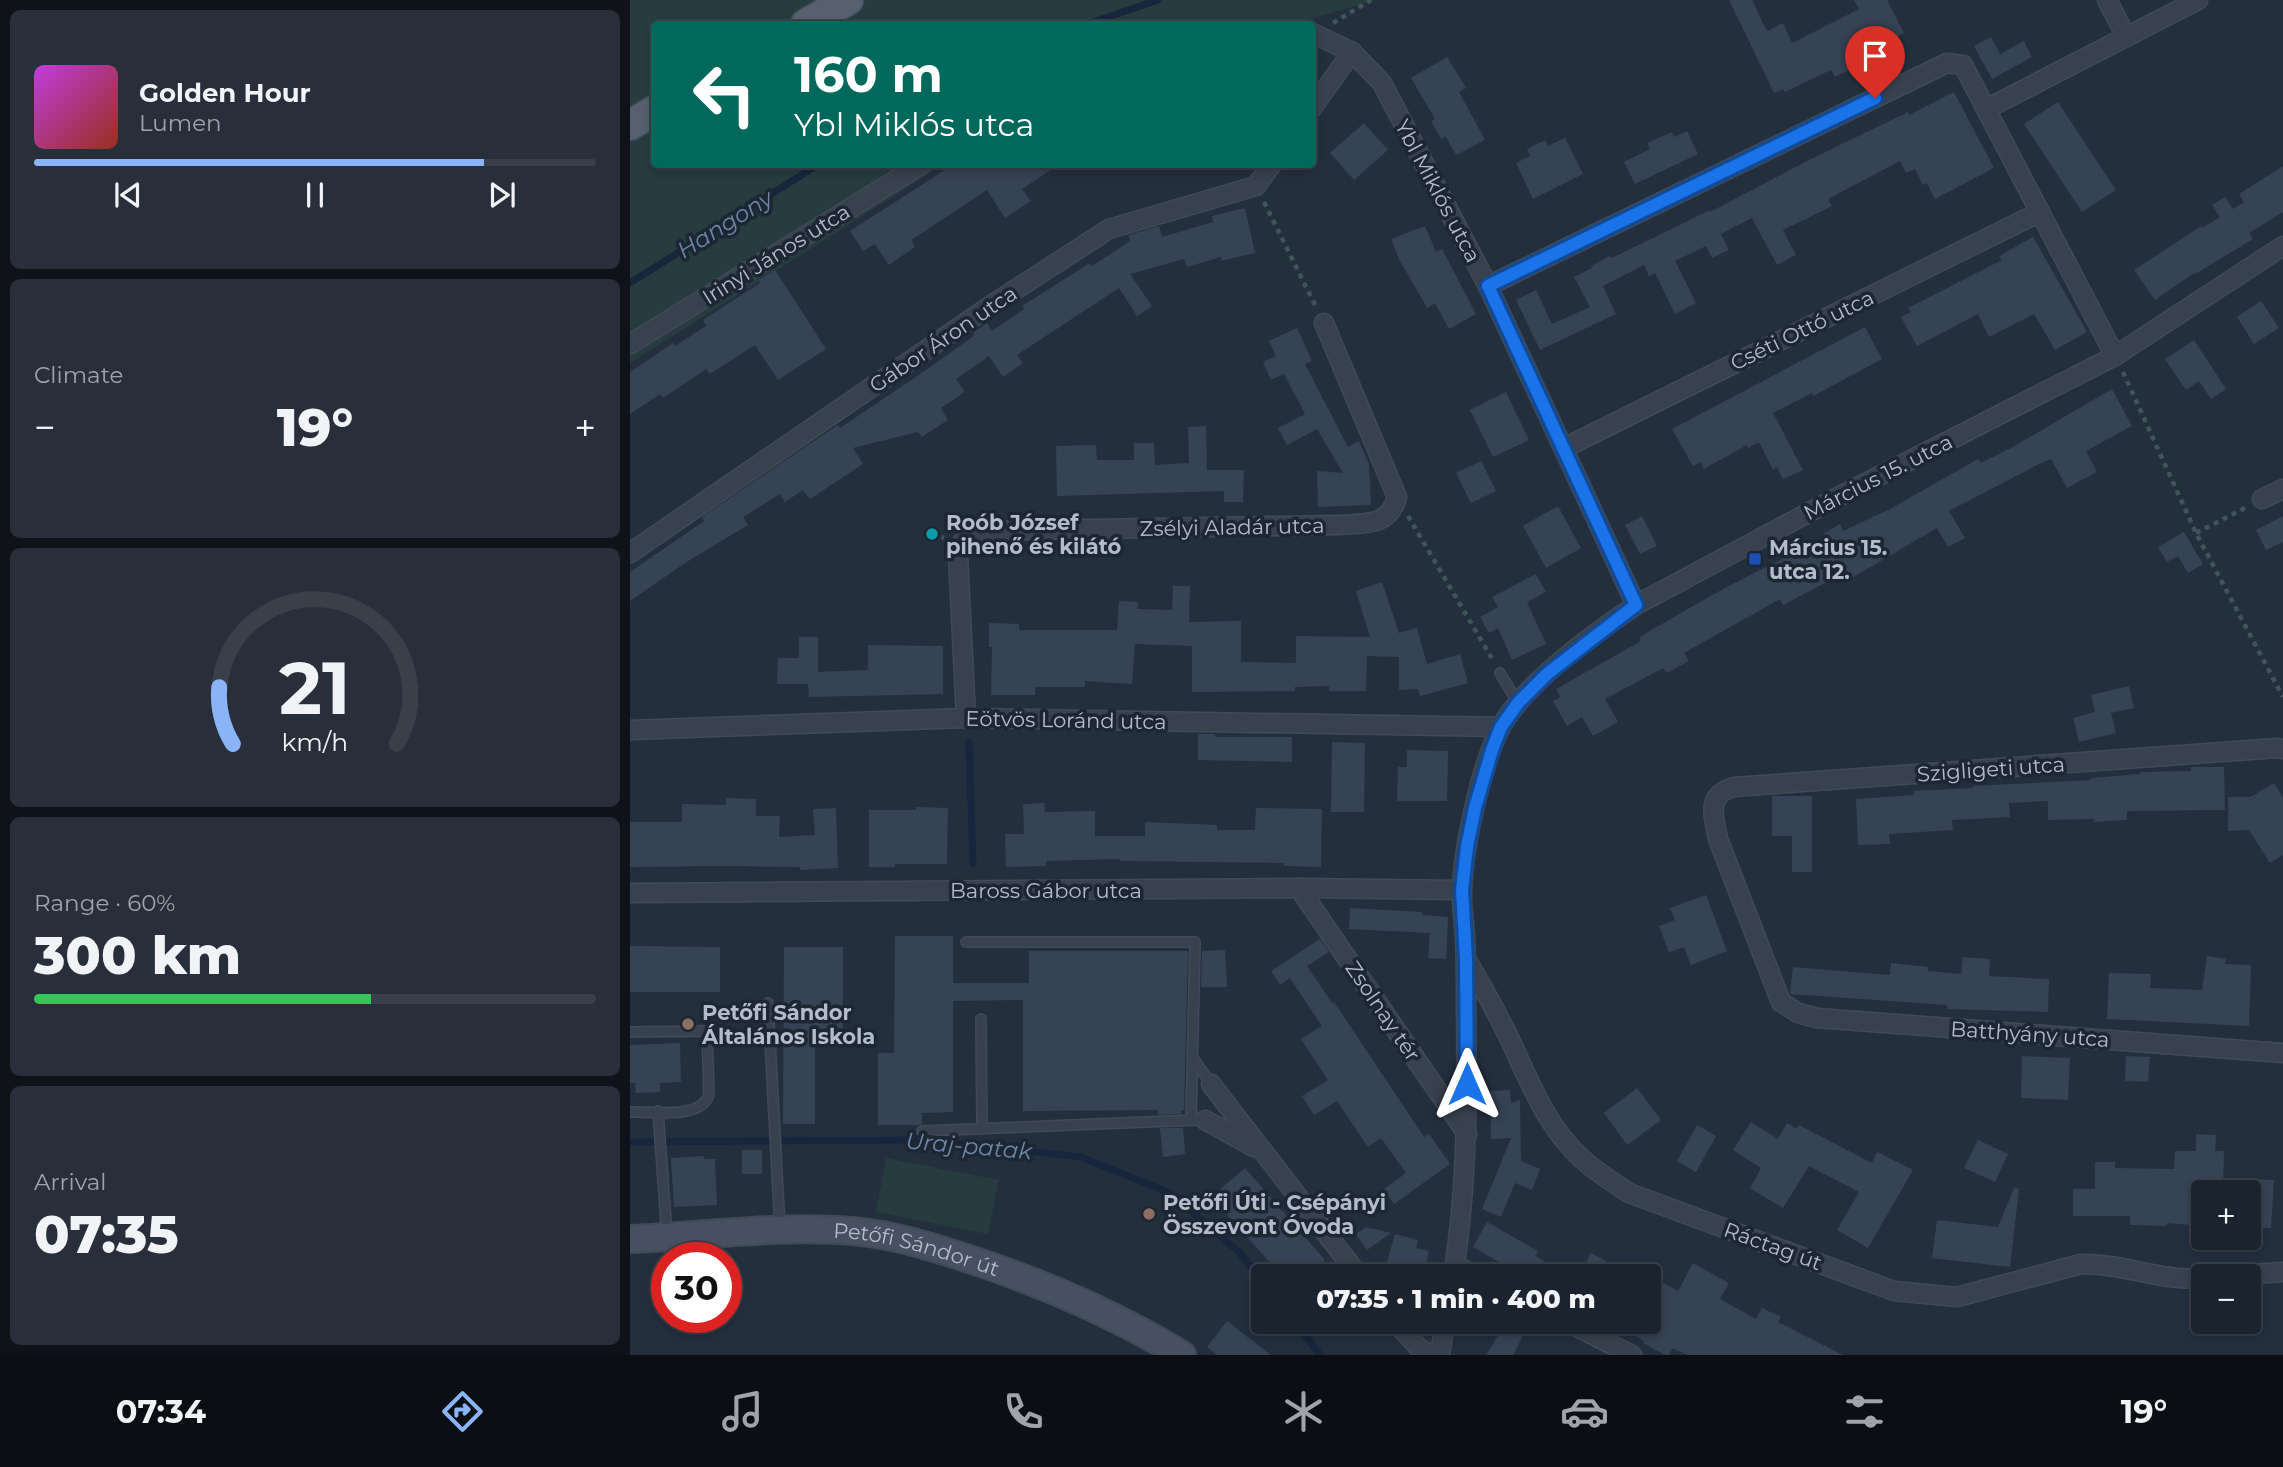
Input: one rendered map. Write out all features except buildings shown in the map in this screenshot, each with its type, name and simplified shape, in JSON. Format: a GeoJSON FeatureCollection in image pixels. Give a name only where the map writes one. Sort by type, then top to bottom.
{"type":"FeatureCollection","features":[{"type":"Feature","properties":{"kind":"main road"},"geometry":{"type":"LineString","coordinates":[[811,21],[848,0]]}},
{"type":"Feature","properties":{"kind":"main road"},"geometry":{"type":"LineString","coordinates":[[630,125],[651,113]]}},
{"type":"Feature","properties":{"kind":"street"},"geometry":{"type":"LineString","coordinates":[[2107,0],[2126,36]]}},
{"type":"Feature","properties":{"kind":"street"},"geometry":{"type":"LineString","coordinates":[[1986,109],[2197,0]]}},
{"type":"Feature","properties":{"kind":"street","name":"Ybl Miklós utca"},"geometry":{"type":"LineString","coordinates":[[1316,34],[1352,52],[1382,83],[1488,286],[1636,605]]}},
{"type":"Feature","properties":{"kind":"street"},"geometry":{"type":"LineString","coordinates":[[1316,102],[1352,52]]}},
{"type":"Feature","properties":{"kind":"street"},"geometry":{"type":"LineString","coordinates":[[1488,286],[1947,63],[1963,65],[2115,356]]}},
{"type":"Feature","properties":{"kind":"street","name":"Irinyi János utca"},"geometry":{"type":"LineString","coordinates":[[630,344],[916,168]]}},
{"type":"Feature","properties":{"kind":"street"},"geometry":{"type":"LineString","coordinates":[[1256,186],[1269,168]]}},
{"type":"Feature","properties":{"kind":"street","name":"Gábor Áron utca"},"geometry":{"type":"LineString","coordinates":[[630,553],[993,304],[1109,229],[1256,186]]}},
{"type":"Feature","properties":{"kind":"street","name":"Cséti Ottó utca"},"geometry":{"type":"LineString","coordinates":[[1564,448],[2039,212]]}},
{"type":"Feature","properties":{"kind":"street","name":"Március 15. utca"},"geometry":{"type":"LineString","coordinates":[[1455,1264],[1467,1134],[1466,959],[1462,890],[1475,808],[1492,750],[1501,727],[1518,703],[1547,674],[1636,605],[1774,530],[2115,356],[2283,246]]}},
{"type":"Feature","properties":{"kind":"street"},"geometry":{"type":"LineString","coordinates":[[1324,323],[1397,497]]}},
{"type":"Feature","properties":{"kind":"street"},"geometry":{"type":"LineString","coordinates":[[2262,499],[2283,489]]}},
{"type":"Feature","properties":{"kind":"street","name":"Zsélyi Aladár utca"},"geometry":{"type":"LineString","coordinates":[[966,718],[958,555],[961,543],[976,531],[1349,524],[1385,519],[1394,511],[1397,497]]}},
{"type":"Feature","properties":{"kind":"street","name":"Eötvös Loránd utca"},"geometry":{"type":"LineString","coordinates":[[630,730],[966,718],[1501,727]]}},
{"type":"Feature","properties":{"kind":"street","name":"Szigligeti utca"},"geometry":{"type":"LineString","coordinates":[[1781,1002],[1718,839],[1713,811],[1715,798],[1722,790],[1734,787],[2283,749]]}},
{"type":"Feature","properties":{"kind":"street","name":"Baross Gábor utca"},"geometry":{"type":"LineString","coordinates":[[630,893],[1299,888],[1462,890]]}},
{"type":"Feature","properties":{"kind":"street","name":"Zsolnay tér"},"geometry":{"type":"LineString","coordinates":[[1299,888],[1467,1134]]}},
{"type":"Feature","properties":{"kind":"street","name":"Ráctag út"},"geometry":{"type":"LineString","coordinates":[[1466,959],[1489,998],[1538,1100],[1558,1132],[1581,1158],[1629,1193],[1894,1291],[1957,1297],[2081,1264],[2102,1264],[2152,1274],[2191,1277]]}},
{"type":"Feature","properties":{"kind":"street","name":"Batthyány utca"},"geometry":{"type":"LineString","coordinates":[[1781,1002],[1798,1013],[1817,1018],[2283,1052]]}},
{"type":"Feature","properties":{"kind":"street"},"geometry":{"type":"LineString","coordinates":[[1211,1084],[1350,1264]]}},
{"type":"Feature","properties":{"kind":"street"},"geometry":{"type":"LineString","coordinates":[[1198,1120],[1264,1153]]}},
{"type":"Feature","properties":{"kind":"street","name":"Petőfi Sándor út"},"geometry":{"type":"LineString","coordinates":[[630,1239],[780,1230],[878,1234],[919,1243],[988,1265],[1070,1297],[1148,1334],[1182,1355]]}},
{"type":"Feature","properties":{"kind":"street"},"geometry":{"type":"LineString","coordinates":[[2261,1273],[2283,1272]]}},
{"type":"Feature","properties":{"kind":"street"},"geometry":{"type":"LineString","coordinates":[[1406,1334],[1430,1355]]}},
{"type":"Feature","properties":{"kind":"street"},"geometry":{"type":"LineString","coordinates":[[1440,1355],[1444,1334]]}},
{"type":"Feature","properties":{"kind":"street"},"geometry":{"type":"LineString","coordinates":[[1591,1334],[1632,1355]]}},
{"type":"Feature","properties":{"kind":"lane"},"geometry":{"type":"LineString","coordinates":[[1500,673],[1518,703]]}},
{"type":"Feature","properties":{"kind":"lane"},"geometry":{"type":"LineString","coordinates":[[922,1131],[1198,1120],[1193,1058],[1195,942],[966,942]]}},
{"type":"Feature","properties":{"kind":"lane"},"geometry":{"type":"LineString","coordinates":[[768,1003],[780,1230]]}},
{"type":"Feature","properties":{"kind":"lane"},"geometry":{"type":"LineString","coordinates":[[981,1019],[982,1129]]}},
{"type":"Feature","properties":{"kind":"lane"},"geometry":{"type":"LineString","coordinates":[[630,1032],[707,1031],[709,1095],[708,1100],[695,1111],[630,1112]]}},
{"type":"Feature","properties":{"kind":"lane"},"geometry":{"type":"LineString","coordinates":[[1193,1058],[1211,1084]]}},
{"type":"Feature","properties":{"kind":"lane"},"geometry":{"type":"LineString","coordinates":[[658,1111],[667,1238]]}},
{"type":"Feature","properties":{"kind":"path"},"geometry":{"type":"LineString","coordinates":[[1316,32],[1371,0]]}},
{"type":"Feature","properties":{"kind":"path"},"geometry":{"type":"LineString","coordinates":[[1256,186],[1324,323]]}},
{"type":"Feature","properties":{"kind":"path"},"geometry":{"type":"LineString","coordinates":[[2115,356],[2196,533],[2283,697]]}},
{"type":"Feature","properties":{"kind":"path"},"geometry":{"type":"LineString","coordinates":[[1397,497],[1500,673]]}},
{"type":"Feature","properties":{"kind":"path"},"geometry":{"type":"LineString","coordinates":[[2196,533],[2262,499]]}},
{"type":"Feature","properties":{"kind":"green space"},"geometry":{"type":"Polygon","coordinates":[[[630,0],[1376,0],[1303,21],[651,21],[651,168],[938,168],[630,363],[630,0]]]}},
{"type":"Feature","properties":{"kind":"green space"},"geometry":{"type":"Polygon","coordinates":[[[886,1158],[999,1180],[988,1234],[876,1212],[886,1158]]]}},
{"type":"Feature","properties":{"kind":"waterway","name":"Hangony"},"geometry":{"type":"LineString","coordinates":[[1096,21],[1158,0]]}},
{"type":"Feature","properties":{"kind":"waterway","name":"Hangony"},"geometry":{"type":"LineString","coordinates":[[630,283],[813,168]]}},
{"type":"Feature","properties":{"kind":"waterway"},"geometry":{"type":"LineString","coordinates":[[969,742],[973,864]]}},
{"type":"Feature","properties":{"kind":"waterway","name":"Uraj-patak"},"geometry":{"type":"LineString","coordinates":[[630,1142],[929,1140],[1081,1157],[1170,1193],[1239,1252],[1251,1267]]}},
{"type":"Feature","properties":{"kind":"waterway","name":"Uraj-patak"},"geometry":{"type":"LineString","coordinates":[[1304,1334],[1320,1355]]}},
{"type":"Feature","properties":{"kind":"place","name":"Roób József pihenő és kilátó"},"geometry":{"type":"Point","coordinates":[932,534]}},
{"type":"Feature","properties":{"kind":"place","name":"Március 15. utca 12."},"geometry":{"type":"Point","coordinates":[1755,559]}},
{"type":"Feature","properties":{"kind":"place","name":"Petőfi Sándor Általános Iskola"},"geometry":{"type":"Point","coordinates":[688,1024]}},
{"type":"Feature","properties":{"kind":"place","name":"Petőfi Úti - Csépányi Összevont Óvoda"},"geometry":{"type":"Point","coordinates":[1149,1214]}},
{"type":"Feature","properties":{"kind":"route"},"geometry":{"type":"LineString","coordinates":[[1467,1084],[1466,959],[1462,890],[1475,808],[1492,750],[1501,727],[1518,703],[1547,674],[1636,605],[1488,286],[1875,98]]}}]}
